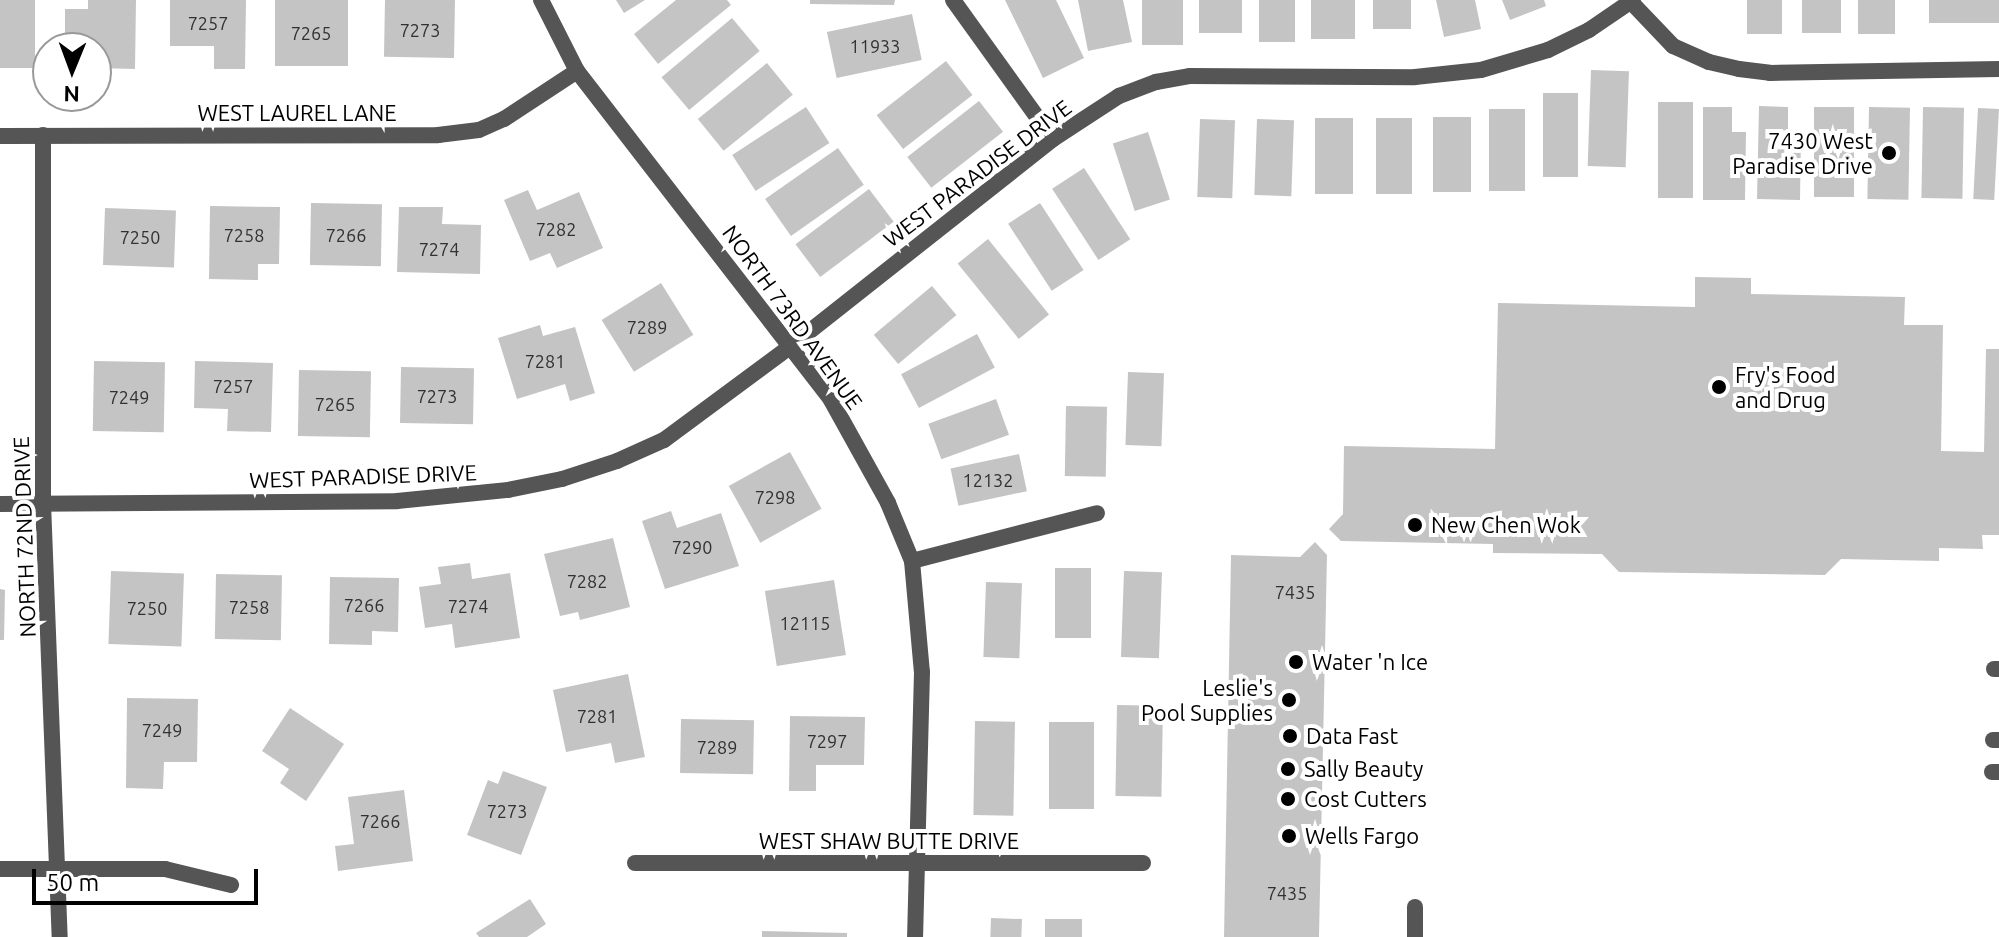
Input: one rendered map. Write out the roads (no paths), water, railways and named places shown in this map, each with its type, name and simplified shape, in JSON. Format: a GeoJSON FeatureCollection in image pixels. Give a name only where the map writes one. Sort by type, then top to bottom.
{"type":"FeatureCollection","features":[{"type":"Feature","properties":{"kind":"street","name":"NORTH 73RD AVENUE"},"geometry":{"type":"LineString","coordinates":[[541,0],[577,71],[831,400],[861,452],[912,561],[922,672],[915,937]]}},
{"type":"Feature","properties":{"kind":"street"},"geometry":{"type":"LineString","coordinates":[[953,0],[1053,139]]}},
{"type":"Feature","properties":{"kind":"street","name":"WEST PARADISE DRIVE"},"geometry":{"type":"LineString","coordinates":[[0,504],[352,502],[453,497],[562,479],[617,461],[664,440],[791,346],[1053,139],[1119,96],[1156,82],[1190,76],[1415,77],[1465,73],[1548,50],[1589,30],[1632,1],[1673,46],[1709,62],[1739,69],[1770,73],[1999,69]]}},
{"type":"Feature","properties":{"kind":"street","name":"WEST LAUREL LANE"},"geometry":{"type":"LineString","coordinates":[[0,136],[438,135],[479,130],[504,119],[577,71]]}},
{"type":"Feature","properties":{"kind":"street","name":"NORTH 72ND DRIVE"},"geometry":{"type":"LineString","coordinates":[[43,135],[43,503],[60,937]]}},
{"type":"Feature","properties":{"kind":"street"},"geometry":{"type":"LineString","coordinates":[[912,561],[1097,513]]}},
{"type":"Feature","properties":{"kind":"street","name":"WEST SHAW BUTTE DRIVE"},"geometry":{"type":"LineString","coordinates":[[635,863],[1143,863]]}},
{"type":"Feature","properties":{"kind":"street"},"geometry":{"type":"LineString","coordinates":[[0,869],[165,869],[231,885]]}},
{"type":"Feature","properties":{"kind":"street"},"geometry":{"type":"LineString","coordinates":[[1415,907],[1415,937]]}},
{"type":"Feature","properties":{"kind":"place","name":"7430 West Paradise Drive"},"geometry":{"type":"Point","coordinates":[1889,153]}},
{"type":"Feature","properties":{"kind":"place","name":"Fry's Food and Drug"},"geometry":{"type":"Point","coordinates":[1719,387]}},
{"type":"Feature","properties":{"kind":"place","name":"New Chen Wok"},"geometry":{"type":"Point","coordinates":[1415,525]}},
{"type":"Feature","properties":{"kind":"place","name":"Water 'n Ice"},"geometry":{"type":"Point","coordinates":[1296,662]}},
{"type":"Feature","properties":{"kind":"place","name":"Leslie's Pool Supplies"},"geometry":{"type":"Point","coordinates":[1289,700]}},
{"type":"Feature","properties":{"kind":"place","name":"Data Fast"},"geometry":{"type":"Point","coordinates":[1290,736]}},
{"type":"Feature","properties":{"kind":"place","name":"Sally Beauty"},"geometry":{"type":"Point","coordinates":[1288,769]}},
{"type":"Feature","properties":{"kind":"place","name":"Cost Cutters"},"geometry":{"type":"Point","coordinates":[1288,799]}},
{"type":"Feature","properties":{"kind":"place","name":"Wells Fargo"},"geometry":{"type":"Point","coordinates":[1289,836]}}]}
